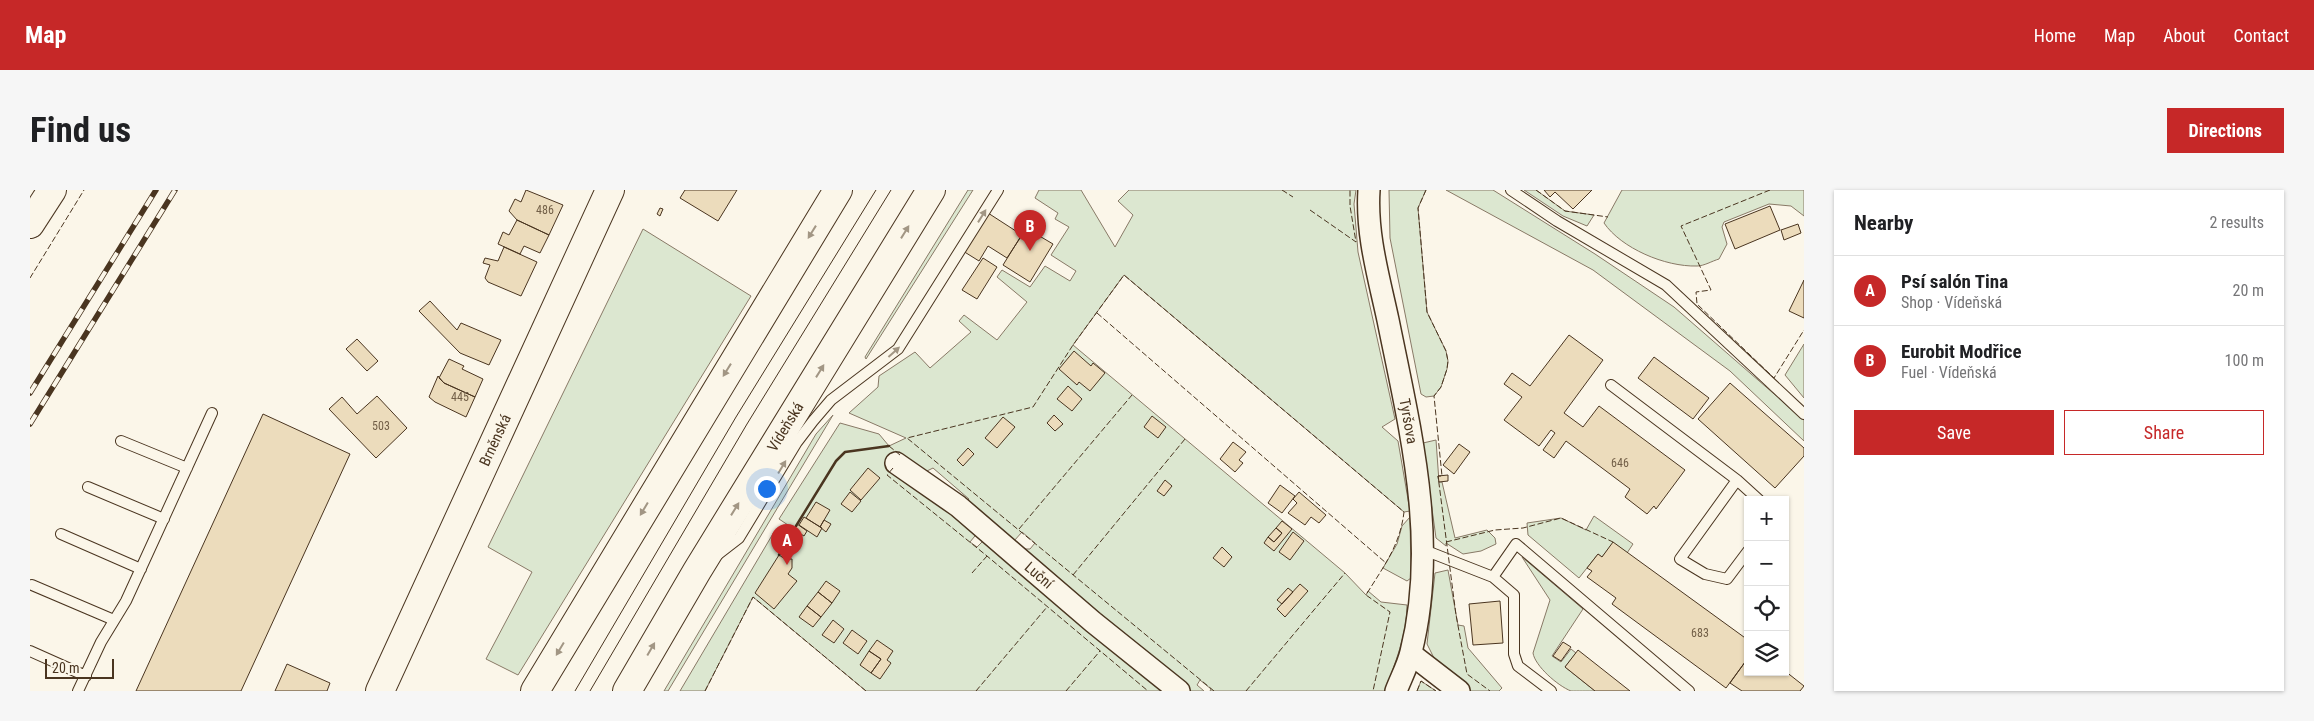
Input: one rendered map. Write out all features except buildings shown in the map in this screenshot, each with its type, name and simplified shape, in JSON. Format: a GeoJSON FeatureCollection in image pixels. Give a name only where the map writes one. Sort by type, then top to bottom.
{"type":"FeatureCollection","features":[{"type":"Feature","properties":{"kind":"main road"},"geometry":{"type":"LineString","coordinates":[[30,224],[52,190]]}},
{"type":"Feature","properties":{"kind":"main road","name":"Brněnská"},"geometry":{"type":"LineString","coordinates":[[380,691],[610,190]]}},
{"type":"Feature","properties":{"kind":"main road"},"geometry":{"type":"LineString","coordinates":[[535,691],[838,190]]}},
{"type":"Feature","properties":{"kind":"main road","name":"Vídeňská"},"geometry":{"type":"LineString","coordinates":[[627,691],[697,571],[931,190]]}},
{"type":"Feature","properties":{"kind":"street","name":"Tyršova"},"geometry":{"type":"LineString","coordinates":[[1369,190],[1368,212],[1374,251],[1408,419],[1423,526],[1424,550],[1420,602],[1411,654],[1396,691]]}},
{"type":"Feature","properties":{"kind":"street","name":"Luční"},"geometry":{"type":"LineString","coordinates":[[896,464],[958,506],[1093,622],[1179,691]]}},
{"type":"Feature","properties":{"kind":"street"},"geometry":{"type":"LineString","coordinates":[[1411,654],[1457,690]]}},
{"type":"Feature","properties":{"kind":"lane"},"geometry":{"type":"LineString","coordinates":[[697,571],[739,538],[797,442],[825,407],[898,349],[998,190]]}},
{"type":"Feature","properties":{"kind":"lane"},"geometry":{"type":"LineString","coordinates":[[1511,190],[1557,221],[1666,285],[1804,414]]}},
{"type":"Feature","properties":{"kind":"lane"},"geometry":{"type":"LineString","coordinates":[[1611,385],[1737,480],[1755,496]]}},
{"type":"Feature","properties":{"kind":"lane"},"geometry":{"type":"LineString","coordinates":[[78,691],[101,642],[140,570],[212,413]]}},
{"type":"Feature","properties":{"kind":"lane"},"geometry":{"type":"LineString","coordinates":[[121,441],[187,468]]}},
{"type":"Feature","properties":{"kind":"lane"},"geometry":{"type":"LineString","coordinates":[[1737,480],[1680,559],[1705,574],[1727,579],[1744,556]]}},
{"type":"Feature","properties":{"kind":"lane"},"geometry":{"type":"LineString","coordinates":[[88,487],[164,519]]}},
{"type":"Feature","properties":{"kind":"lane"},"geometry":{"type":"LineString","coordinates":[[61,534],[140,570]]}},
{"type":"Feature","properties":{"kind":"lane"},"geometry":{"type":"LineString","coordinates":[[1493,577],[1516,544],[1689,691]]}},
{"type":"Feature","properties":{"kind":"lane"},"geometry":{"type":"LineString","coordinates":[[1424,550],[1493,577],[1514,595],[1514,654],[1518,666],[1551,691]]}},
{"type":"Feature","properties":{"kind":"lane"},"geometry":{"type":"LineString","coordinates":[[32,585],[114,620]]}},
{"type":"Feature","properties":{"kind":"lane"},"geometry":{"type":"LineString","coordinates":[[30,651],[86,676]]}},
{"type":"Feature","properties":{"kind":"green space"},"geometry":{"type":"Polygon","coordinates":[[[968,190],[973,190],[866,359],[865,357],[968,190]]]}},
{"type":"Feature","properties":{"kind":"green space"},"geometry":{"type":"Polygon","coordinates":[[[1039,190],[1081,190],[1115,247],[1133,215],[1118,201],[1129,190],[1356,190],[1354,204],[1358,252],[1395,419],[1382,427],[1398,441],[1410,511],[1404,512],[1124,275],[1073,345],[1345,573],[1366,595],[1368,591],[1381,602],[1407,605],[1403,638],[1385,691],[1210,691],[1211,689],[1200,680],[1197,685],[1204,691],[1189,691],[965,504],[969,499],[933,468],[923,473],[979,531],[970,542],[977,547],[986,538],[1173,691],[866,691],[753,597],[705,691],[680,691],[774,532],[778,534],[781,530],[790,535],[794,529],[779,519],[840,423],[879,434],[889,446],[906,438],[849,413],[878,387],[879,376],[915,352],[930,368],[971,332],[959,321],[964,315],[997,340],[1027,302],[997,277],[1002,270],[1030,287],[1045,266],[1070,281],[1076,271],[1051,255],[1069,227],[1055,219],[1058,213],[1035,198],[1039,190]],[[1022,532],[1014,541],[1023,549],[1030,549],[1035,543],[1022,532]]]}},
{"type":"Feature","properties":{"kind":"green space"},"geometry":{"type":"Polygon","coordinates":[[[1389,190],[1426,190],[1418,208],[1427,312],[1446,351],[1448,361],[1441,387],[1434,396],[1426,397],[1421,394],[1390,238],[1389,190]]]}},
{"type":"Feature","properties":{"kind":"green space"},"geometry":{"type":"Polygon","coordinates":[[[1446,190],[1493,190],[1595,254],[1674,307],[1804,420],[1804,441],[1730,371],[1593,270],[1446,190]]]}},
{"type":"Feature","properties":{"kind":"green space"},"geometry":{"type":"Polygon","coordinates":[[[1524,190],[1536,190],[1565,211],[1594,215],[1587,226],[1563,216],[1524,190]]]}},
{"type":"Feature","properties":{"kind":"green space"},"geometry":{"type":"Polygon","coordinates":[[[1622,190],[1804,190],[1804,216],[1791,206],[1769,204],[1724,222],[1722,227],[1727,244],[1719,259],[1700,266],[1671,263],[1632,248],[1604,223],[1622,190]]]}},
{"type":"Feature","properties":{"kind":"green space"},"geometry":{"type":"Polygon","coordinates":[[[643,229],[751,296],[518,675],[486,659],[532,572],[488,547],[643,229]]]}},
{"type":"Feature","properties":{"kind":"green space"},"geometry":{"type":"Polygon","coordinates":[[[1804,344],[1804,398],[1785,375],[1804,344]]]}},
{"type":"Feature","properties":{"kind":"green space"},"geometry":{"type":"Polygon","coordinates":[[[833,415],[668,691],[664,691],[816,434],[833,415]]]}},
{"type":"Feature","properties":{"kind":"green space"},"geometry":{"type":"Polygon","coordinates":[[[1436,440],[1439,482],[1442,482],[1455,538],[1487,530],[1495,538],[1496,544],[1481,551],[1463,554],[1446,543],[1446,546],[1436,538],[1423,443],[1436,440]]]}},
{"type":"Feature","properties":{"kind":"green space"},"geometry":{"type":"Polygon","coordinates":[[[1594,516],[1633,544],[1627,553],[1613,543],[1602,557],[1598,554],[1579,578],[1528,535],[1527,523],[1561,518],[1586,530],[1594,516]]]}},
{"type":"Feature","properties":{"kind":"green space"},"geometry":{"type":"Polygon","coordinates":[[[1410,517],[1411,578],[1407,581],[1383,568],[1397,544],[1402,526],[1410,517]]]}},
{"type":"Feature","properties":{"kind":"green space"},"geometry":{"type":"Polygon","coordinates":[[[1522,557],[1583,609],[1552,656],[1561,662],[1571,649],[1576,653],[1565,667],[1595,691],[1571,691],[1554,680],[1538,664],[1533,653],[1550,600],[1522,557]]]}},
{"type":"Feature","properties":{"kind":"green space"},"geometry":{"type":"Polygon","coordinates":[[[1448,570],[1458,625],[1464,626],[1468,648],[1502,688],[1499,691],[1470,691],[1435,660],[1427,644],[1435,573],[1448,570]]]}},
{"type":"Feature","properties":{"kind":"green space"},"geometry":{"type":"Polygon","coordinates":[[[1421,681],[1436,691],[1417,691],[1421,681]]]}},
{"type":"Feature","properties":{"kind":"tram line"},"geometry":{"type":"LineString","coordinates":[[575,691],[736,417],[876,190]]}},
{"type":"Feature","properties":{"kind":"tram line"},"geometry":{"type":"LineString","coordinates":[[590,691],[747,424],[891,190]]}},
{"type":"Feature","properties":{"kind":"railway"},"geometry":{"type":"LineString","coordinates":[[30,393],[156,190]]}},
{"type":"Feature","properties":{"kind":"railway"},"geometry":{"type":"LineString","coordinates":[[30,424],[175,190]]}},
{"type":"Feature","properties":{"kind":"fence"},"geometry":{"type":"LineString","coordinates":[[30,278],[84,190]]}},
{"type":"Feature","properties":{"kind":"fence"},"geometry":{"type":"LineString","coordinates":[[1282,190],[1293,197]]}},
{"type":"Feature","properties":{"kind":"fence"},"geometry":{"type":"LineString","coordinates":[[1310,210],[1356,242],[1350,206],[1350,190]]}},
{"type":"Feature","properties":{"kind":"fence"},"geometry":{"type":"LineString","coordinates":[[1426,190],[1418,208],[1427,312],[1446,351],[1448,361],[1441,387],[1434,396],[1442,476],[1438,476],[1456,615],[1467,674],[1490,691]]}},
{"type":"Feature","properties":{"kind":"fence"},"geometry":{"type":"LineString","coordinates":[[1536,190],[1565,211],[1608,217]]}},
{"type":"Feature","properties":{"kind":"fence"},"geometry":{"type":"LineString","coordinates":[[1770,190],[1681,226],[1711,290],[1696,292],[1697,304],[1774,378],[1804,330]]}},
{"type":"Feature","properties":{"kind":"fence"},"geometry":{"type":"LineString","coordinates":[[1214,691],[907,438],[1033,407],[1073,345],[1124,275],[1404,512],[1395,546],[1366,595],[1390,612],[1373,691]]}},
{"type":"Feature","properties":{"kind":"fence"},"geometry":{"type":"LineString","coordinates":[[1097,313],[1386,563]]}},
{"type":"Feature","properties":{"kind":"fence"},"geometry":{"type":"LineString","coordinates":[[1019,529],[1132,395]]}},
{"type":"Feature","properties":{"kind":"fence"},"geometry":{"type":"LineString","coordinates":[[1073,575],[1185,439]]}},
{"type":"Feature","properties":{"kind":"fence"},"geometry":{"type":"LineString","coordinates":[[889,446],[900,455]]}},
{"type":"Feature","properties":{"kind":"fence"},"geometry":{"type":"LineString","coordinates":[[893,468],[887,475],[1148,691]]}},
{"type":"Feature","properties":{"kind":"fence"},"geometry":{"type":"LineString","coordinates":[[1446,542],[1495,530],[1523,528],[1561,518],[1613,542]]}},
{"type":"Feature","properties":{"kind":"fence"},"geometry":{"type":"LineString","coordinates":[[972,573],[987,556]]}},
{"type":"Feature","properties":{"kind":"fence"},"geometry":{"type":"LineString","coordinates":[[1246,691],[1345,573]]}},
{"type":"Feature","properties":{"kind":"fence"},"geometry":{"type":"LineString","coordinates":[[705,691],[753,597],[866,691]]}},
{"type":"Feature","properties":{"kind":"fence"},"geometry":{"type":"LineString","coordinates":[[976,691],[1047,607]]}},
{"type":"Feature","properties":{"kind":"fence"},"geometry":{"type":"LineString","coordinates":[[1066,691],[1100,651]]}},
{"type":"Feature","properties":{"kind":"fence"},"geometry":{"type":"LineString","coordinates":[[1417,691],[1421,681],[1436,691]]}},
{"type":"Feature","properties":{"kind":"wall"},"geometry":{"type":"LineString","coordinates":[[796,526],[836,461],[845,452],[889,446]]}},
{"type":"Feature","properties":{"kind":"wall"},"geometry":{"type":"LineString","coordinates":[[779,555],[791,535],[794,538],[797,533],[795,531]]}},
{"type":"Feature","properties":{"kind":"place","name":"Eurobit Modřice"},"geometry":{"type":"Point","coordinates":[1030,251]}},
{"type":"Feature","properties":{"kind":"place","name":"Psí salón Tina"},"geometry":{"type":"Point","coordinates":[787,565]}}]}
